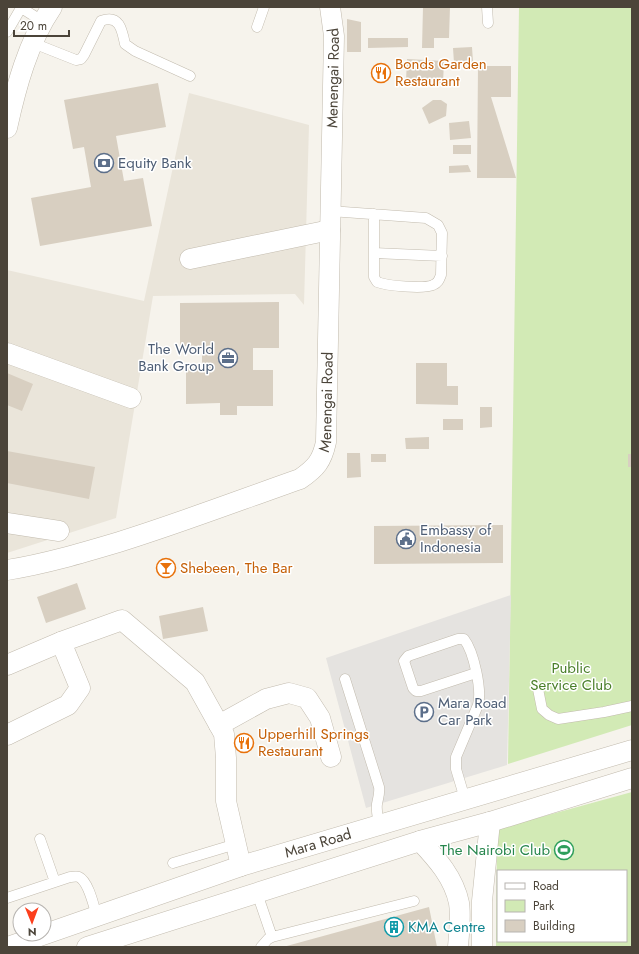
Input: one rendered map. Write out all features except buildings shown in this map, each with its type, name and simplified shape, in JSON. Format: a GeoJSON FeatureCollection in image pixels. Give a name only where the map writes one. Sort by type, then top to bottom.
{"type":"FeatureCollection","features":[{"type":"Feature","properties":{"kind":"street","name":"Menengai Road"},"geometry":{"type":"LineString","coordinates":[[7,570],[60,559],[151,532],[300,479],[310,473],[324,454],[326,442],[334,36],[330,7]]}},
{"type":"Feature","properties":{"kind":"street"},"geometry":{"type":"LineString","coordinates":[[7,128],[22,71],[47,14]]}},
{"type":"Feature","properties":{"kind":"street"},"geometry":{"type":"LineString","coordinates":[[190,259],[330,221]]}},
{"type":"Feature","properties":{"kind":"street"},"geometry":{"type":"LineString","coordinates":[[7,353],[131,398]]}},
{"type":"Feature","properties":{"kind":"street"},"geometry":{"type":"LineString","coordinates":[[7,523],[59,531]]}},
{"type":"Feature","properties":{"kind":"street"},"geometry":{"type":"LineString","coordinates":[[7,665],[61,642],[122,620],[195,682],[224,734],[226,801],[242,866]]}},
{"type":"Feature","properties":{"kind":"street"},"geometry":{"type":"LineString","coordinates":[[7,735],[68,706],[80,688],[61,642]]}},
{"type":"Feature","properties":{"kind":"street"},"geometry":{"type":"LineString","coordinates":[[219,725],[266,699],[289,693],[307,698],[320,718],[331,757]]}},
{"type":"Feature","properties":{"kind":"street","name":"Mara Road"},"geometry":{"type":"LineString","coordinates":[[8,947],[242,866],[632,750]]}},
{"type":"Feature","properties":{"kind":"street","name":"Mara Road"},"geometry":{"type":"LineString","coordinates":[[87,947],[119,942],[256,893],[420,841],[490,822],[632,778]]}},
{"type":"Feature","properties":{"kind":"street"},"geometry":{"type":"LineString","coordinates":[[482,947],[482,901],[490,822]]}},
{"type":"Feature","properties":{"kind":"street"},"geometry":{"type":"LineString","coordinates":[[420,841],[438,861],[451,879],[459,904],[458,947]]}},
{"type":"Feature","properties":{"kind":"lane"},"geometry":{"type":"LineString","coordinates":[[258,27],[264,7]]}},
{"type":"Feature","properties":{"kind":"lane"},"geometry":{"type":"LineString","coordinates":[[487,7],[488,23]]}},
{"type":"Feature","properties":{"kind":"lane"},"geometry":{"type":"LineString","coordinates":[[7,32],[21,8],[47,14]]}},
{"type":"Feature","properties":{"kind":"lane"},"geometry":{"type":"LineString","coordinates":[[33,43],[76,60],[81,59],[101,21],[108,18],[114,20],[122,29],[125,44],[190,76]]}},
{"type":"Feature","properties":{"kind":"lane"},"geometry":{"type":"LineString","coordinates":[[330,221],[374,214],[426,218],[438,225],[442,233],[441,275],[439,281],[433,285],[425,286],[384,285],[377,282],[374,278],[374,214]]}},
{"type":"Feature","properties":{"kind":"lane"},"geometry":{"type":"LineString","coordinates":[[374,253],[442,256]]}},
{"type":"Feature","properties":{"kind":"lane"},"geometry":{"type":"LineString","coordinates":[[466,799],[456,769],[456,757],[480,697],[480,687],[468,644],[464,640],[458,639],[408,656],[404,661],[413,688],[416,691],[421,691],[476,673]]}},
{"type":"Feature","properties":{"kind":"lane"},"geometry":{"type":"LineString","coordinates":[[345,679],[379,787],[380,793],[377,804],[379,825]]}},
{"type":"Feature","properties":{"kind":"lane"},"geometry":{"type":"LineString","coordinates":[[538,689],[542,709],[549,715],[558,719],[632,706]]}},
{"type":"Feature","properties":{"kind":"lane"},"geometry":{"type":"LineString","coordinates":[[40,839],[54,882]]}},
{"type":"Feature","properties":{"kind":"lane"},"geometry":{"type":"LineString","coordinates":[[173,863],[236,844]]}},
{"type":"Feature","properties":{"kind":"lane"},"geometry":{"type":"LineString","coordinates":[[7,898],[70,877],[78,877],[84,881],[97,917]]}},
{"type":"Feature","properties":{"kind":"lane"},"geometry":{"type":"LineString","coordinates":[[256,893],[272,937]]}},
{"type":"Feature","properties":{"kind":"lane"},"geometry":{"type":"LineString","coordinates":[[261,947],[268,939],[272,937],[414,901]]}},
{"type":"Feature","properties":{"kind":"shaded area"},"geometry":{"type":"Polygon","coordinates":[[[189,93],[309,125],[304,305],[295,294],[153,296],[116,518],[7,553],[7,270],[144,301],[189,93]]]}},
{"type":"Feature","properties":{"kind":"shaded area","name":"Mara Road Car Park"},"geometry":{"type":"Polygon","coordinates":[[[511,595],[507,765],[366,808],[326,658],[511,595]]]}},
{"type":"Feature","properties":{"kind":"green space","name":"Public Service Club"},"geometry":{"type":"Polygon","coordinates":[[[519,7],[632,7],[632,725],[508,764],[519,7]]]}},
{"type":"Feature","properties":{"kind":"green space","name":"The Nairobi Club"},"geometry":{"type":"Polygon","coordinates":[[[632,792],[632,947],[496,947],[497,829],[632,792]]]}},
{"type":"Feature","properties":{"kind":"place","name":"Bonds Garden Restaurant"},"geometry":{"type":"Point","coordinates":[381,73]}},
{"type":"Feature","properties":{"kind":"place","name":"Equity Bank"},"geometry":{"type":"Point","coordinates":[104,163]}},
{"type":"Feature","properties":{"kind":"place","name":"The World Bank Group"},"geometry":{"type":"Point","coordinates":[228,358]}},
{"type":"Feature","properties":{"kind":"place","name":"Embassy of Indonesia"},"geometry":{"type":"Point","coordinates":[406,539]}},
{"type":"Feature","properties":{"kind":"place","name":"Shebeen, The Bar"},"geometry":{"type":"Point","coordinates":[166,568]}},
{"type":"Feature","properties":{"kind":"place","name":"Mara Road Car Park"},"geometry":{"type":"Point","coordinates":[424,712]}},
{"type":"Feature","properties":{"kind":"place","name":"Upperhill Springs Restaurant"},"geometry":{"type":"Point","coordinates":[244,743]}},
{"type":"Feature","properties":{"kind":"place","name":"The Nairobi Club"},"geometry":{"type":"Point","coordinates":[564,850]}},
{"type":"Feature","properties":{"kind":"place","name":"KMA Centre"},"geometry":{"type":"Point","coordinates":[394,927]}}]}
